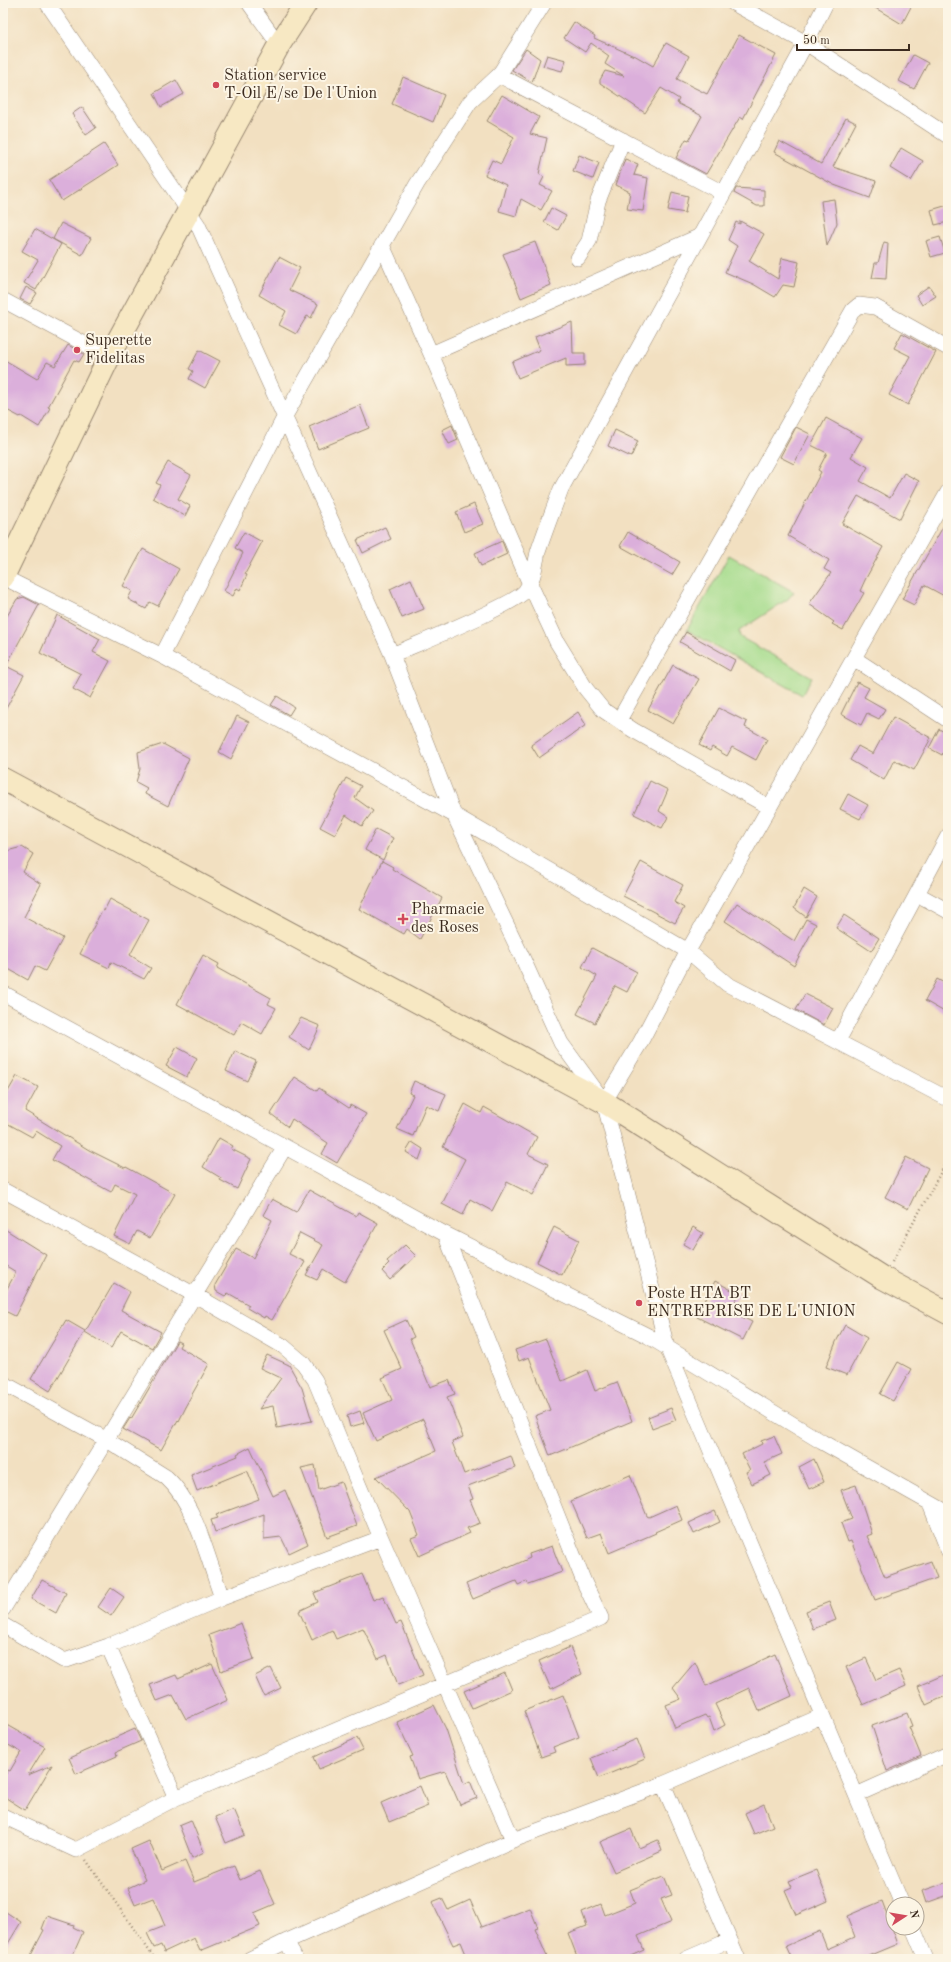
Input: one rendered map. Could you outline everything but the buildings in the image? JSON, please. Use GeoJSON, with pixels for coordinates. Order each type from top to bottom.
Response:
{"type":"FeatureCollection","features":[{"type":"Feature","properties":{"kind":"street"},"geometry":{"type":"LineString","coordinates":[[47,3],[198,225],[392,655],[454,815],[523,959],[561,1043],[604,1102],[667,1347],[899,1896]]}},
{"type":"Feature","properties":{"kind":"street"},"geometry":{"type":"LineString","coordinates":[[249,3],[278,46]]}},
{"type":"Feature","properties":{"kind":"street"},"geometry":{"type":"LineString","coordinates":[[306,3],[278,46],[109,357],[3,577],[162,656],[454,815],[688,951],[727,984],[948,1099]]}},
{"type":"Feature","properties":{"kind":"street"},"geometry":{"type":"LineString","coordinates":[[162,656],[285,416],[382,245],[418,184],[470,102],[499,75],[544,3]]}},
{"type":"Feature","properties":{"kind":"street"},"geometry":{"type":"LineString","coordinates":[[733,3],[806,43],[948,136]]}},
{"type":"Feature","properties":{"kind":"street"},"geometry":{"type":"LineString","coordinates":[[392,655],[520,596],[530,584],[538,554],[561,489],[806,43],[826,3]]}},
{"type":"Feature","properties":{"kind":"street"},"geometry":{"type":"LineString","coordinates":[[499,75],[723,193]]}},
{"type":"Feature","properties":{"kind":"street"},"geometry":{"type":"LineString","coordinates":[[578,258],[589,241],[598,201],[623,140]]}},
{"type":"Feature","properties":{"kind":"street"},"geometry":{"type":"LineString","coordinates":[[431,354],[700,236]]}},
{"type":"Feature","properties":{"kind":"street"},"geometry":{"type":"LineString","coordinates":[[382,245],[431,354],[530,584],[557,642],[586,689],[603,710],[769,807]]}},
{"type":"Feature","properties":{"kind":"street"},"geometry":{"type":"LineString","coordinates":[[3,300],[109,357]]}},
{"type":"Feature","properties":{"kind":"street"},"geometry":{"type":"LineString","coordinates":[[619,720],[854,310],[859,306],[876,306],[948,348]]}},
{"type":"Feature","properties":{"kind":"street"},"geometry":{"type":"LineString","coordinates":[[604,1102],[640,1043],[688,951],[855,659],[948,492]]}},
{"type":"Feature","properties":{"kind":"street"},"geometry":{"type":"LineString","coordinates":[[855,659],[948,720]]}},
{"type":"Feature","properties":{"kind":"street"},"geometry":{"type":"LineString","coordinates":[[3,779],[604,1102],[883,1278],[948,1313]]}},
{"type":"Feature","properties":{"kind":"street"},"geometry":{"type":"LineString","coordinates":[[838,1041],[948,836]]}},
{"type":"Feature","properties":{"kind":"street"},"geometry":{"type":"LineString","coordinates":[[917,894],[948,911]]}},
{"type":"Feature","properties":{"kind":"street"},"geometry":{"type":"LineString","coordinates":[[3,993],[445,1234],[667,1347],[822,1442],[948,1513]]}},
{"type":"Feature","properties":{"kind":"street"},"geometry":{"type":"LineString","coordinates":[[3,1609],[285,1147]]}},
{"type":"Feature","properties":{"kind":"street"},"geometry":{"type":"LineString","coordinates":[[3,1190],[195,1295],[283,1346],[303,1363],[315,1380],[381,1538],[513,1840]]}},
{"type":"Feature","properties":{"kind":"street"},"geometry":{"type":"LineString","coordinates":[[3,1816],[76,1850],[176,1798],[601,1618],[584,1582],[445,1234]]}},
{"type":"Feature","properties":{"kind":"street"},"geometry":{"type":"LineString","coordinates":[[3,1383],[106,1440],[166,1477],[178,1490],[194,1519],[222,1598]]}},
{"type":"Feature","properties":{"kind":"street"},"geometry":{"type":"LineString","coordinates":[[930,1504],[948,1550]]}},
{"type":"Feature","properties":{"kind":"street"},"geometry":{"type":"LineString","coordinates":[[3,1625],[64,1660],[108,1646],[222,1598],[381,1538]]}},
{"type":"Feature","properties":{"kind":"street"},"geometry":{"type":"LineString","coordinates":[[108,1646],[176,1798]]}},
{"type":"Feature","properties":{"kind":"street"},"geometry":{"type":"LineString","coordinates":[[250,1959],[513,1840],[663,1784],[822,1716]]}},
{"type":"Feature","properties":{"kind":"street"},"geometry":{"type":"LineString","coordinates":[[856,1795],[948,1754]]}},
{"type":"Feature","properties":{"kind":"street"},"geometry":{"type":"LineString","coordinates":[[663,1784],[738,1959]]}},
{"type":"Feature","properties":{"kind":"street"},"geometry":{"type":"LineString","coordinates":[[916,1936],[926,1959]]}},
{"type":"Feature","properties":{"kind":"street"},"geometry":{"type":"LineString","coordinates":[[686,1959],[730,1940]]}},
{"type":"Feature","properties":{"kind":"street"},"geometry":{"type":"LineString","coordinates":[[287,1941],[295,1959]]}},
{"type":"Feature","properties":{"kind":"path"},"geometry":{"type":"LineString","coordinates":[[883,1278],[948,1159]]}},
{"type":"Feature","properties":{"kind":"path"},"geometry":{"type":"LineString","coordinates":[[76,1850],[91,1866],[155,1959]]}},
{"type":"Feature","properties":{"kind":"green space"},"geometry":{"type":"Polygon","coordinates":[[[729,555],[794,592],[788,599],[739,631],[740,637],[812,677],[802,695],[687,630],[729,555]]]}},
{"type":"Feature","properties":{"kind":"place","name":"Station service T-Oil E/se De l'Union"},"geometry":{"type":"Point","coordinates":[216,85]}},
{"type":"Feature","properties":{"kind":"place","name":"Superette Fidelitas"},"geometry":{"type":"Point","coordinates":[77,350]}},
{"type":"Feature","properties":{"kind":"place","name":"Pharmacie des Roses"},"geometry":{"type":"Point","coordinates":[403,919]}},
{"type":"Feature","properties":{"kind":"place","name":"Poste HTA BT ENTREPRISE DE L'UNION"},"geometry":{"type":"Point","coordinates":[639,1303]}}]}
